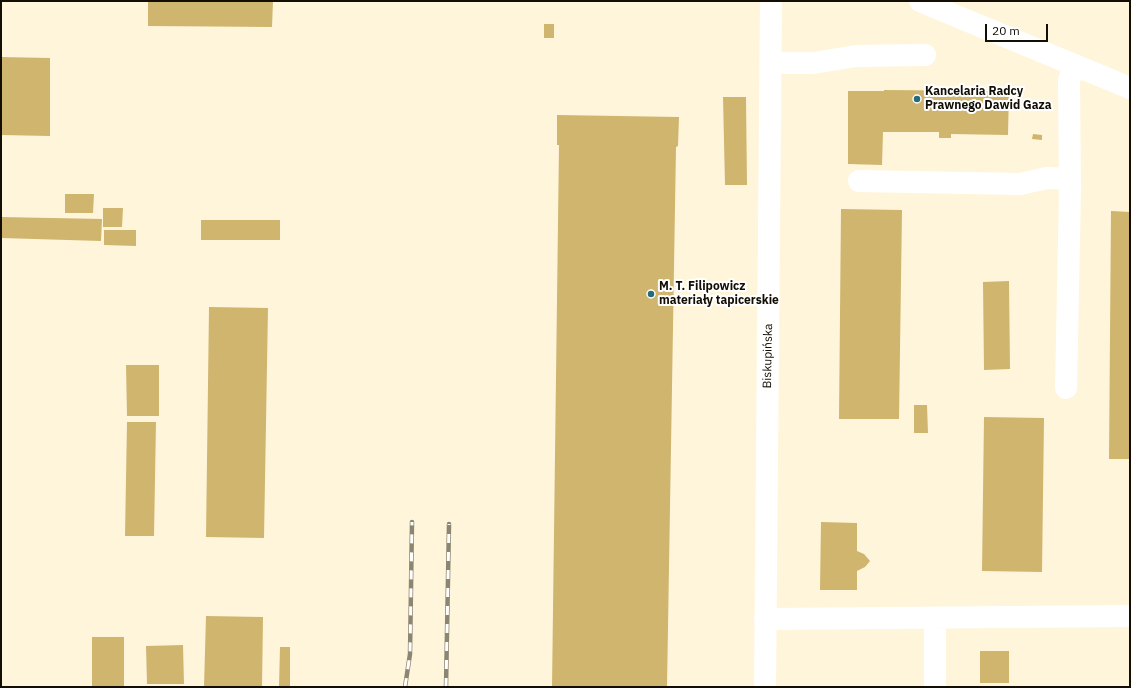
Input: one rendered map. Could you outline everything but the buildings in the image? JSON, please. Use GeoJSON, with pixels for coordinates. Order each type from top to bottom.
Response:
{"type":"FeatureCollection","features":[{"type":"Feature","properties":{"kind":"street","name":"Biskupińska"},"geometry":{"type":"LineString","coordinates":[[765,687],[771,1]]}},
{"type":"Feature","properties":{"kind":"street"},"geometry":{"type":"LineString","coordinates":[[920,1],[1130,88]]}},
{"type":"Feature","properties":{"kind":"street"},"geometry":{"type":"LineString","coordinates":[[771,63],[813,64],[856,56],[925,55]]}},
{"type":"Feature","properties":{"kind":"street"},"geometry":{"type":"LineString","coordinates":[[1066,388],[1070,179],[1069,80],[1075,65]]}},
{"type":"Feature","properties":{"kind":"street"},"geometry":{"type":"LineString","coordinates":[[859,181],[1020,184],[1047,178],[1070,179]]}},
{"type":"Feature","properties":{"kind":"street"},"geometry":{"type":"LineString","coordinates":[[765,619],[1130,616]]}},
{"type":"Feature","properties":{"kind":"street"},"geometry":{"type":"LineString","coordinates":[[935,618],[935,687]]}},
{"type":"Feature","properties":{"kind":"railway"},"geometry":{"type":"LineString","coordinates":[[405,687],[410,654],[412,522]]}},
{"type":"Feature","properties":{"kind":"railway"},"geometry":{"type":"LineString","coordinates":[[446,687],[449,524]]}},
{"type":"Feature","properties":{"kind":"place","name":"Kancelaria Radcy Prawnego Dawid Gaza"},"geometry":{"type":"Point","coordinates":[917,99]}},
{"type":"Feature","properties":{"kind":"place","name":"M. T. Filipowicz materiały tapicerskie"},"geometry":{"type":"Point","coordinates":[651,294]}}]}
